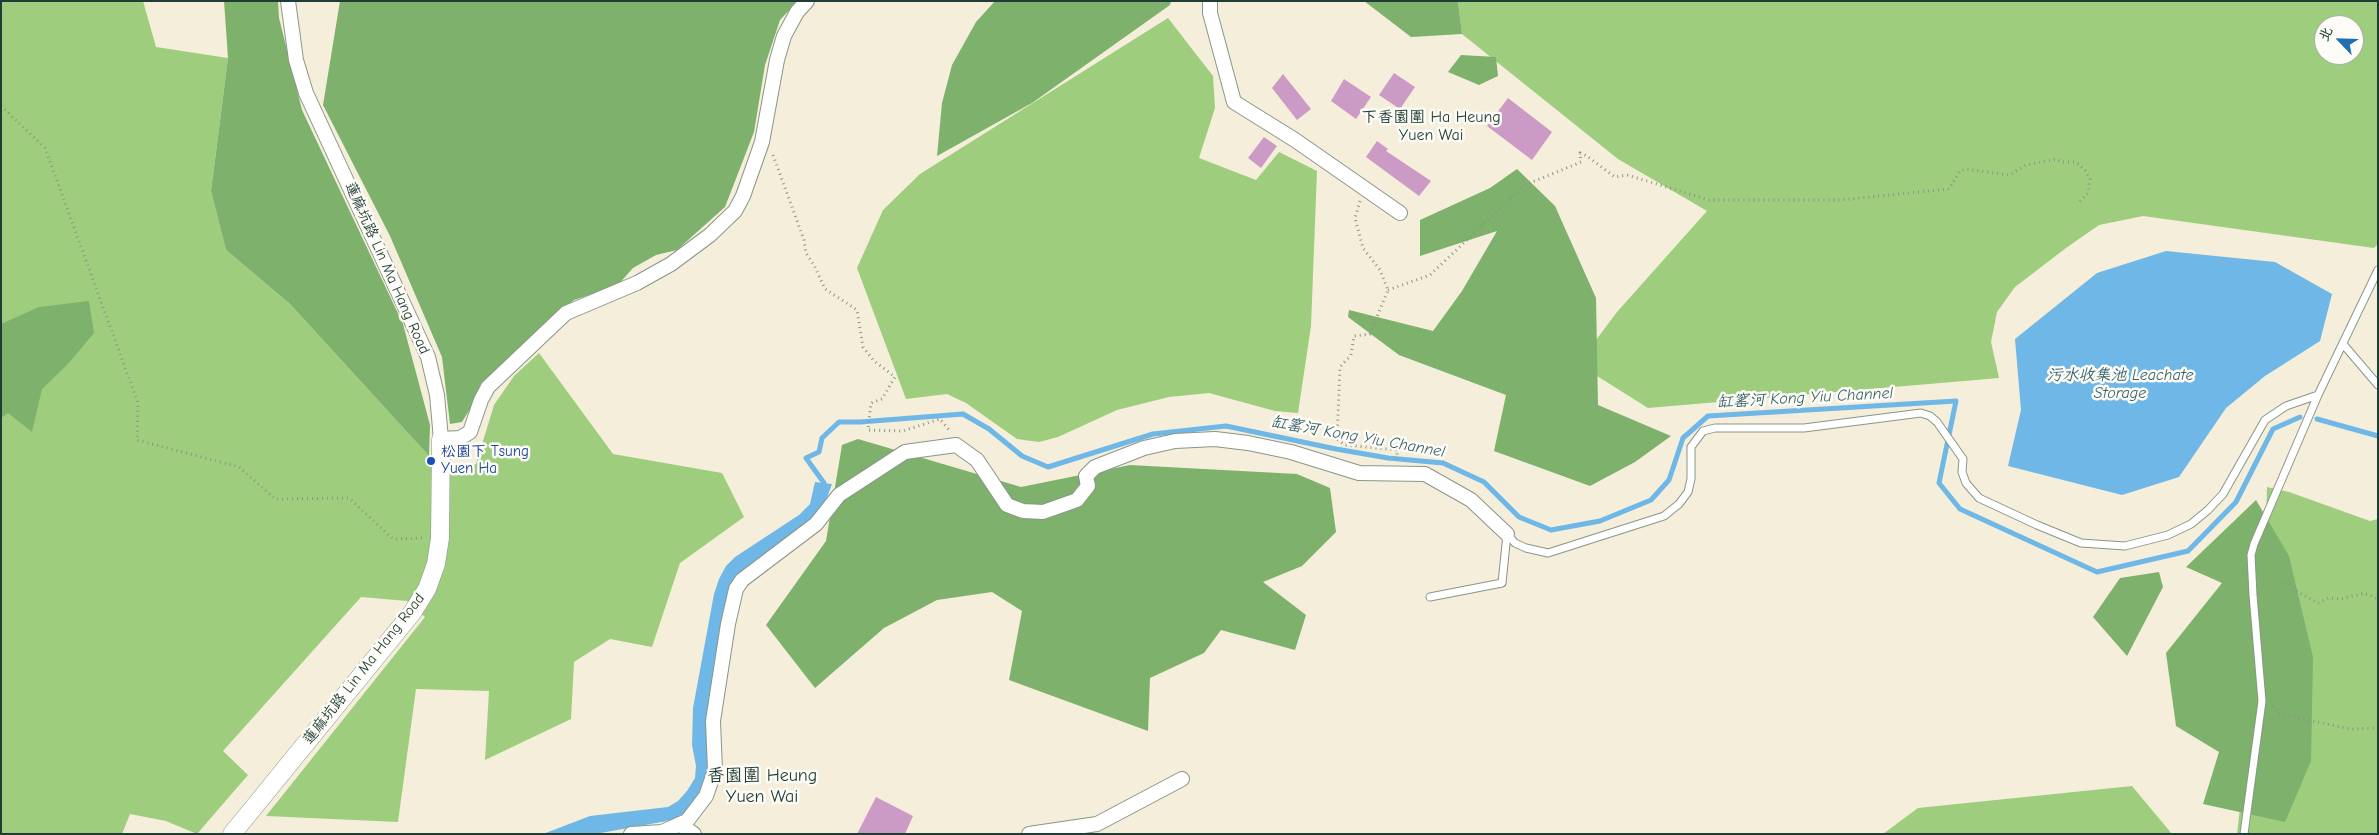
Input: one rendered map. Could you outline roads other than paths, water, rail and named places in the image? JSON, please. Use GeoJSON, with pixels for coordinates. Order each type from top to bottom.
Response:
{"type":"FeatureCollection","features":[{"type":"Feature","properties":{"kind":"street","name":"蓮麻坑路 Lin Ma Hang Road"},"geometry":{"type":"LineString","coordinates":[[232,834],[412,613],[432,577],[440,538],[441,439],[437,395],[428,357],[306,93],[296,60],[288,1]]}},
{"type":"Feature","properties":{"kind":"street"},"geometry":{"type":"LineString","coordinates":[[441,439],[460,438],[470,432],[481,400],[490,385],[566,313],[637,283],[671,264],[710,235],[729,218],[743,196],[765,133],[781,45],[792,20],[807,1]]}},
{"type":"Feature","properties":{"kind":"street"},"geometry":{"type":"LineString","coordinates":[[1210,1],[1210,13],[1234,102],[1295,140],[1400,213]]}},
{"type":"Feature","properties":{"kind":"street"},"geometry":{"type":"LineString","coordinates":[[631,834],[662,832],[686,821],[706,796],[715,770],[713,721],[736,589],[750,573],[816,524],[839,495],[905,452],[956,445],[977,460],[1007,505],[1023,511],[1044,512],[1077,500],[1088,486],[1086,476],[1095,467],[1144,448],[1185,441],[1215,439],[1248,443],[1291,452],[1359,473],[1424,474],[1471,500],[1507,534]]}},
{"type":"Feature","properties":{"kind":"street"},"geometry":{"type":"LineString","coordinates":[[1029,834],[1097,824],[1182,779]]}},
{"type":"Feature","properties":{"kind":"street"},"geometry":{"type":"LineString","coordinates":[[679,824],[694,834]]}},
{"type":"Feature","properties":{"kind":"lane"},"geometry":{"type":"LineString","coordinates":[[2244,834],[2262,692],[2252,555],[2256,539],[2318,395],[2378,270]]}},
{"type":"Feature","properties":{"kind":"lane"},"geometry":{"type":"LineString","coordinates":[[2343,344],[2378,384]]}},
{"type":"Feature","properties":{"kind":"lane"},"geometry":{"type":"LineString","coordinates":[[1507,534],[1515,543],[1526,548],[1548,553],[1664,516],[1679,504],[1688,492],[1691,479],[1691,447],[1703,431],[1715,428],[1804,428],[1921,413],[1930,416],[1963,459],[1962,472],[1966,483],[1979,498],[2081,543],[2125,546],[2168,535],[2191,524],[2223,494],[2265,420],[2286,406],[2318,395]]}},
{"type":"Feature","properties":{"kind":"lane"},"geometry":{"type":"LineString","coordinates":[[1430,597],[1502,583],[1507,534]]}},
{"type":"Feature","properties":{"kind":"water","name":"污水收集池 Leachate Storage"},"geometry":{"type":"Polygon","coordinates":[[[2166,251],[2275,262],[2332,294],[2320,341],[2265,376],[2226,408],[2179,477],[2122,495],[2008,466],[2021,410],[2015,339],[2097,273],[2166,251]]]}},
{"type":"Feature","properties":{"kind":"water"},"geometry":{"type":"Polygon","coordinates":[[[815,482],[832,484],[824,506],[813,520],[746,568],[734,582],[711,763],[699,800],[679,817],[667,821],[595,834],[543,834],[590,816],[668,807],[678,801],[687,791],[695,778],[696,766],[692,745],[693,708],[714,594],[719,579],[726,566],[735,557],[799,515],[810,504],[815,482]]]}},
{"type":"Feature","properties":{"kind":"waterway","name":"缸窰河 Kong Yiu Channel"},"geometry":{"type":"LineString","coordinates":[[822,488],[824,483],[806,458],[819,452],[822,438],[839,422],[963,414],[989,429],[1022,456],[1048,467],[1153,434],[1226,426],[1388,458],[1443,463],[1484,482],[1519,517],[1551,530],[1600,521],[1651,500],[1669,480],[1683,438],[1708,416],[1956,401],[1939,483],[1960,509],[2097,572],[2188,551],[2236,502],[2273,429],[2300,417]]}},
{"type":"Feature","properties":{"kind":"waterway","name":"缸窰河 Kong Yiu Channel"},"geometry":{"type":"LineString","coordinates":[[2317,419],[2378,436]]}},
{"type":"Feature","properties":{"kind":"place","name":"松園下 Tsung Yuen Ha"},"geometry":{"type":"Point","coordinates":[431,461]}},
{"type":"Feature","properties":{"kind":"district","name":"下香園圍 Ha Heung Yuen Wai"},"geometry":{"type":"Point","coordinates":[1431,126]}},
{"type":"Feature","properties":{"kind":"district","name":"香園圍 Heung Yuen Wai"},"geometry":{"type":"Point","coordinates":[762,786]}}]}
